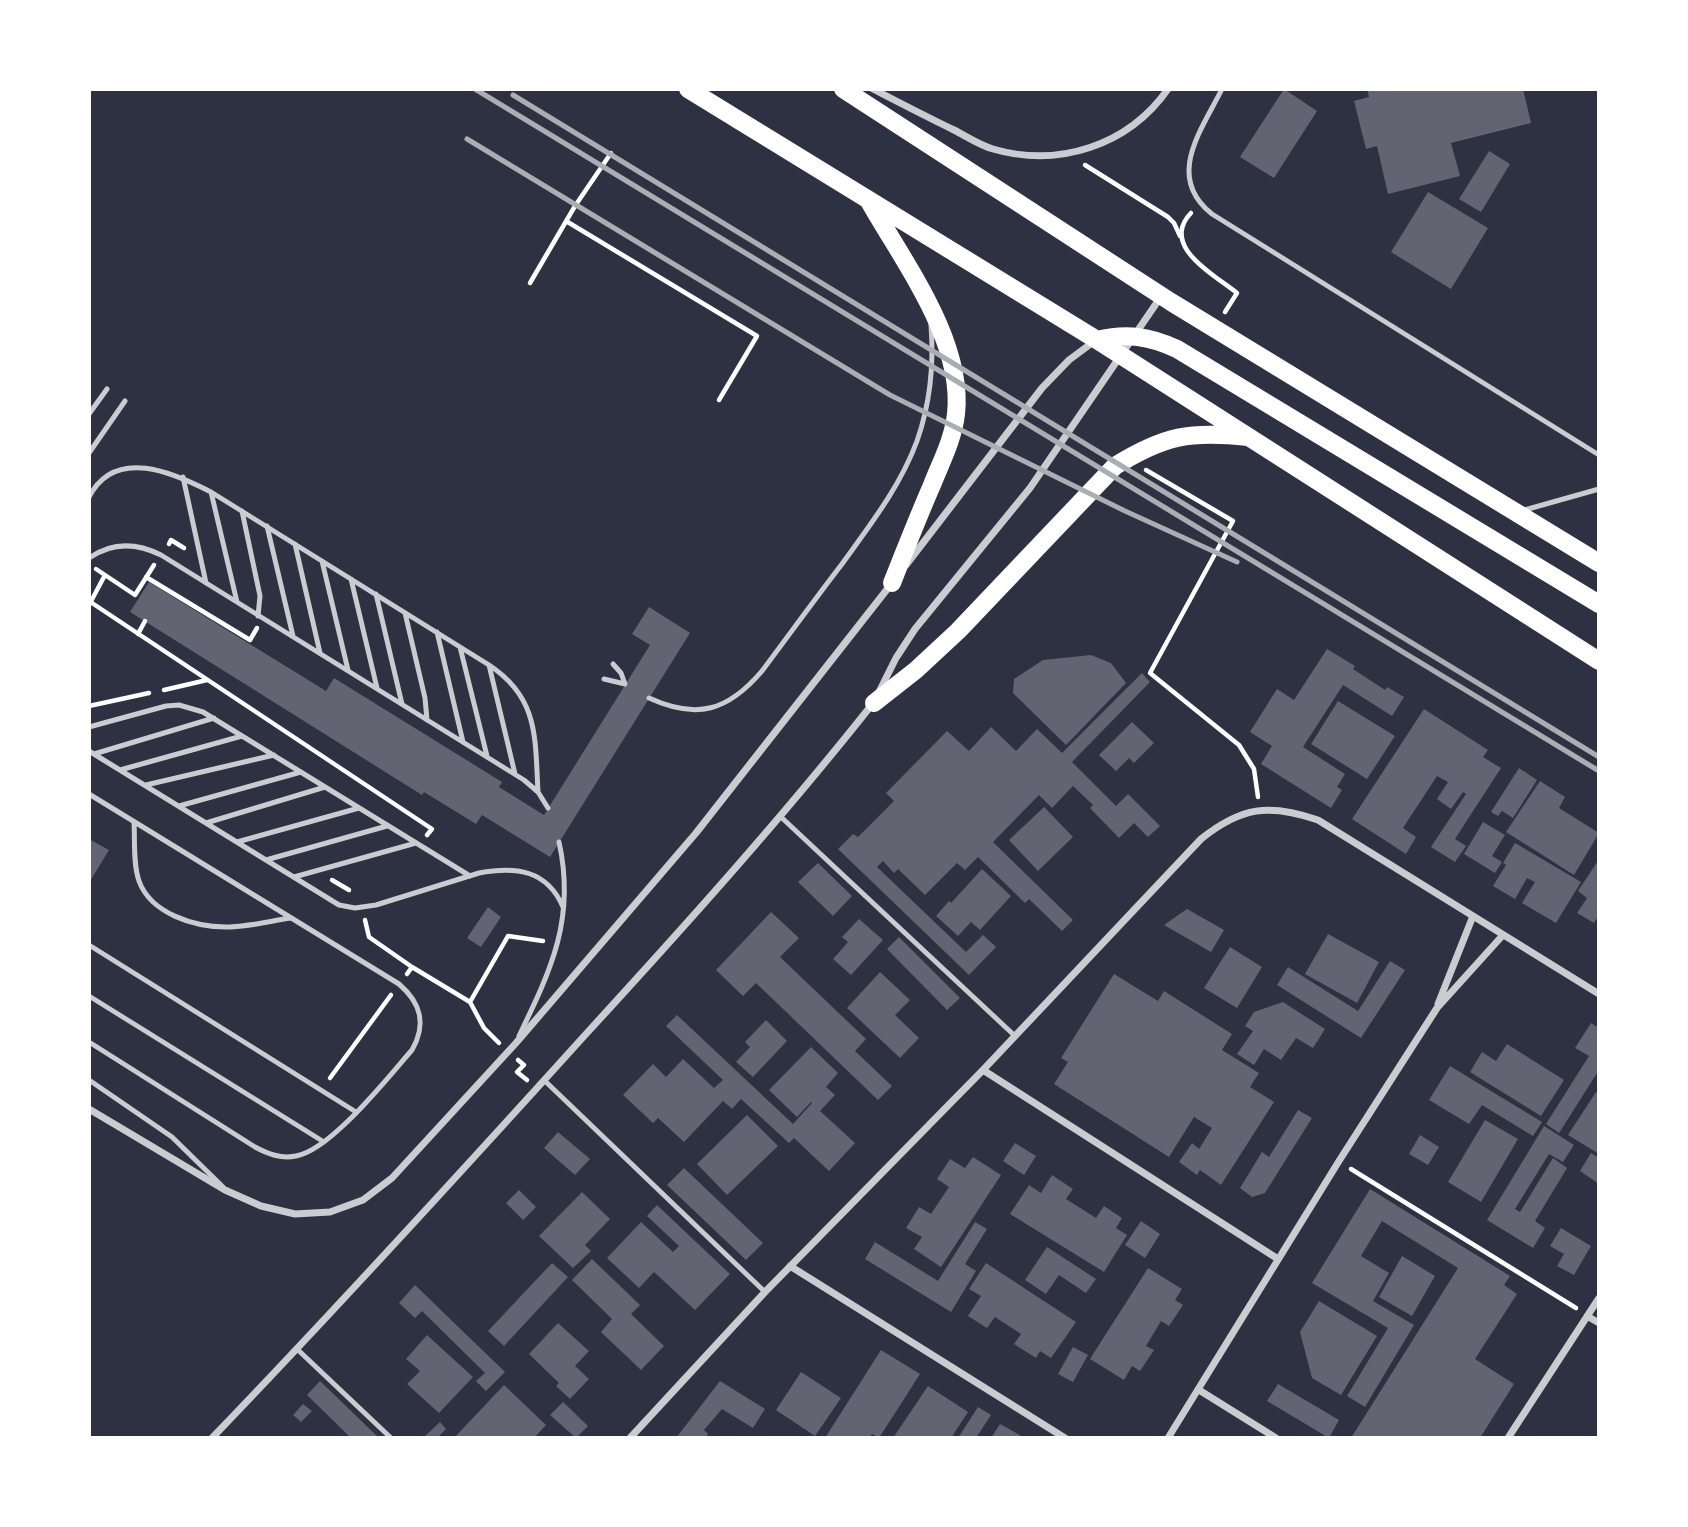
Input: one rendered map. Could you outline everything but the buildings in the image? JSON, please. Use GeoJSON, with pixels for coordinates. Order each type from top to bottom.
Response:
{"type":"FeatureCollection","features":[{"type":"Feature","properties":{"kind":"main road"},"geometry":{"type":"LineString","coordinates":[[688,89],[1097,340],[1599,661]]}},
{"type":"Feature","properties":{"kind":"main road"},"geometry":{"type":"LineString","coordinates":[[843,89],[1162,296],[1599,563]]}},
{"type":"Feature","properties":{"kind":"main road"},"geometry":{"type":"LineString","coordinates":[[867,198],[930,308],[949,348],[955,375],[956,414],[948,447],[892,583]]}},
{"type":"Feature","properties":{"kind":"main road"},"geometry":{"type":"LineString","coordinates":[[1097,340],[1116,335],[1135,335],[1157,340],[1203,363],[1599,604]]}},
{"type":"Feature","properties":{"kind":"main road"},"geometry":{"type":"LineString","coordinates":[[873,703],[937,651],[1115,466],[1145,447],[1178,437],[1214,434],[1253,438]]}},
{"type":"Feature","properties":{"kind":"street"},"geometry":{"type":"LineString","coordinates":[[873,89],[989,148],[1019,155],[1050,156],[1077,152],[1109,140],[1135,124],[1157,104],[1168,89]]}},
{"type":"Feature","properties":{"kind":"street"},"geometry":{"type":"LineString","coordinates":[[212,1438],[545,1081],[780,817],[873,703],[915,628],[1030,488],[1162,296]]}},
{"type":"Feature","properties":{"kind":"street"},"geometry":{"type":"LineString","coordinates":[[89,1109],[225,1190],[261,1206],[295,1214],[330,1212],[363,1200],[392,1178],[516,1043],[696,832],[1041,388],[1069,360],[1097,340]]}},
{"type":"Feature","properties":{"kind":"street"},"geometry":{"type":"LineString","coordinates":[[630,1438],[765,1292],[983,1070],[1201,839],[1221,823],[1244,812],[1269,808],[1294,811],[1318,820],[1599,994]]}},
{"type":"Feature","properties":{"kind":"street"},"geometry":{"type":"LineString","coordinates":[[1437,1008],[1473,916]]}},
{"type":"Feature","properties":{"kind":"street"},"geometry":{"type":"LineString","coordinates":[[1168,1438],[1437,1008],[1503,935]]}},
{"type":"Feature","properties":{"kind":"street"},"geometry":{"type":"LineString","coordinates":[[983,1070],[1278,1259]]}},
{"type":"Feature","properties":{"kind":"street"},"geometry":{"type":"LineString","coordinates":[[790,1266],[1065,1438]]}},
{"type":"Feature","properties":{"kind":"street"},"geometry":{"type":"LineString","coordinates":[[1508,1438],[1599,1298]]}},
{"type":"Feature","properties":{"kind":"street"},"geometry":{"type":"LineString","coordinates":[[1587,1315],[1599,1323]]}},
{"type":"Feature","properties":{"kind":"street"},"geometry":{"type":"LineString","coordinates":[[1199,1390],[1276,1438]]}},
{"type":"Feature","properties":{"kind":"lane"},"geometry":{"type":"LineString","coordinates":[[1222,89],[1199,134],[1187,172],[1190,187],[1203,207],[1599,455]]}},
{"type":"Feature","properties":{"kind":"lane"},"geometry":{"type":"LineString","coordinates":[[649,698],[670,708],[692,711],[712,709],[749,686],[881,510],[917,441],[926,409],[931,375],[930,308]]}},
{"type":"Feature","properties":{"kind":"lane"},"geometry":{"type":"LineString","coordinates":[[89,414],[107,389]]}},
{"type":"Feature","properties":{"kind":"lane"},"geometry":{"type":"LineString","coordinates":[[89,453],[125,401]]}},
{"type":"Feature","properties":{"kind":"lane"},"geometry":{"type":"LineString","coordinates":[[89,497],[107,476],[125,469],[143,467],[183,477],[267,526],[489,665],[510,682],[521,695],[527,709],[535,741],[538,792]]}},
{"type":"Feature","properties":{"kind":"lane"},"geometry":{"type":"LineString","coordinates":[[183,477],[205,583]]}},
{"type":"Feature","properties":{"kind":"lane"},"geometry":{"type":"LineString","coordinates":[[1516,512],[1599,489]]}},
{"type":"Feature","properties":{"kind":"lane"},"geometry":{"type":"LineString","coordinates":[[211,492],[237,602]]}},
{"type":"Feature","properties":{"kind":"lane"},"geometry":{"type":"LineString","coordinates":[[242,511],[260,596],[261,617]]}},
{"type":"Feature","properties":{"kind":"lane"},"geometry":{"type":"LineString","coordinates":[[267,526],[293,637]]}},
{"type":"Feature","properties":{"kind":"lane"},"geometry":{"type":"LineString","coordinates":[[295,544],[321,654]]}},
{"type":"Feature","properties":{"kind":"lane"},"geometry":{"type":"LineString","coordinates":[[89,558],[116,546],[139,547],[160,555],[516,775],[538,792],[548,808]]}},
{"type":"Feature","properties":{"kind":"lane"},"geometry":{"type":"LineString","coordinates":[[322,561],[348,671]]}},
{"type":"Feature","properties":{"kind":"lane"},"geometry":{"type":"LineString","coordinates":[[351,579],[377,689]]}},
{"type":"Feature","properties":{"kind":"lane"},"geometry":{"type":"LineString","coordinates":[[376,594],[402,704]]}},
{"type":"Feature","properties":{"kind":"lane"},"geometry":{"type":"LineString","coordinates":[[405,612],[425,698],[427,720]]}},
{"type":"Feature","properties":{"kind":"lane"},"geometry":{"type":"LineString","coordinates":[[437,632],[463,742]]}},
{"type":"Feature","properties":{"kind":"lane"},"geometry":{"type":"LineString","coordinates":[[460,647],[487,757]]}},
{"type":"Feature","properties":{"kind":"lane"},"geometry":{"type":"LineString","coordinates":[[604,679],[625,684],[621,673],[613,664]]}},
{"type":"Feature","properties":{"kind":"lane"},"geometry":{"type":"LineString","coordinates":[[489,665],[516,775]]}},
{"type":"Feature","properties":{"kind":"lane"},"geometry":{"type":"LineString","coordinates":[[89,727],[142,712],[179,705],[190,707],[214,718],[470,876]]}},
{"type":"Feature","properties":{"kind":"lane"},"geometry":{"type":"LineString","coordinates":[[92,752],[214,718]]}},
{"type":"Feature","properties":{"kind":"lane"},"geometry":{"type":"LineString","coordinates":[[120,770],[243,736]]}},
{"type":"Feature","properties":{"kind":"lane"},"geometry":{"type":"LineString","coordinates":[[92,752],[339,905],[355,908],[376,905],[470,876],[495,870],[514,870],[532,874],[552,887],[563,907]]}},
{"type":"Feature","properties":{"kind":"lane"},"geometry":{"type":"LineString","coordinates":[[146,785],[274,755]]}},
{"type":"Feature","properties":{"kind":"lane"},"geometry":{"type":"LineString","coordinates":[[179,806],[301,772]]}},
{"type":"Feature","properties":{"kind":"lane"},"geometry":{"type":"LineString","coordinates":[[206,823],[325,787]]}},
{"type":"Feature","properties":{"kind":"lane"},"geometry":{"type":"LineString","coordinates":[[89,1042],[268,1154],[283,1158],[312,1151],[356,1112],[419,1040],[421,1015],[410,994],[399,984],[91,796]]}},
{"type":"Feature","properties":{"kind":"lane"},"geometry":{"type":"LineString","coordinates":[[237,842],[360,808]]}},
{"type":"Feature","properties":{"kind":"lane"},"geometry":{"type":"LineString","coordinates":[[780,817],[1015,1036]]}},
{"type":"Feature","properties":{"kind":"lane"},"geometry":{"type":"LineString","coordinates":[[134,821],[136,871],[144,891],[159,907],[191,921],[225,927],[291,918]]}},
{"type":"Feature","properties":{"kind":"lane"},"geometry":{"type":"LineString","coordinates":[[266,860],[388,826]]}},
{"type":"Feature","properties":{"kind":"lane"},"geometry":{"type":"LineString","coordinates":[[516,1043],[544,986],[558,943],[563,907],[563,867],[559,842]]}},
{"type":"Feature","properties":{"kind":"lane"},"geometry":{"type":"LineString","coordinates":[[294,877],[418,844]]}},
{"type":"Feature","properties":{"kind":"lane"},"geometry":{"type":"LineString","coordinates":[[89,944],[356,1112]]}},
{"type":"Feature","properties":{"kind":"lane"},"geometry":{"type":"LineString","coordinates":[[89,996],[324,1142]]}},
{"type":"Feature","properties":{"kind":"lane"},"geometry":{"type":"LineString","coordinates":[[89,1080],[172,1137],[225,1190]]}},
{"type":"Feature","properties":{"kind":"lane"},"geometry":{"type":"LineString","coordinates":[[545,1081],[765,1292]]}},
{"type":"Feature","properties":{"kind":"lane"},"geometry":{"type":"LineString","coordinates":[[297,1349],[391,1438]]}},
{"type":"Feature","properties":{"kind":"path"},"geometry":{"type":"LineString","coordinates":[[1077,152],[1085,165],[1168,217],[1178,229],[1189,256],[1237,293],[1215,327]]}},
{"type":"Feature","properties":{"kind":"path"},"geometry":{"type":"LineString","coordinates":[[530,283],[566,221],[611,153]]}},
{"type":"Feature","properties":{"kind":"path"},"geometry":{"type":"LineString","coordinates":[[1181,239],[1184,222],[1195,210],[1203,207]]}},
{"type":"Feature","properties":{"kind":"path"},"geometry":{"type":"LineString","coordinates":[[566,221],[757,337],[719,400]]}},
{"type":"Feature","properties":{"kind":"path"},"geometry":{"type":"LineString","coordinates":[[1127,458],[1233,521],[1150,673],[1239,745],[1248,756],[1258,783],[1257,810]]}},
{"type":"Feature","properties":{"kind":"path"},"geometry":{"type":"LineString","coordinates":[[105,575],[90,603],[432,829],[418,844]]}},
{"type":"Feature","properties":{"kind":"path"},"geometry":{"type":"LineString","coordinates":[[146,577],[250,640],[261,617]]}},
{"type":"Feature","properties":{"kind":"path"},"geometry":{"type":"LineString","coordinates":[[138,634],[145,621]]}},
{"type":"Feature","properties":{"kind":"path"},"geometry":{"type":"LineString","coordinates":[[470,1002],[508,936],[558,943]]}},
{"type":"Feature","properties":{"kind":"path"},"geometry":{"type":"LineString","coordinates":[[412,967],[470,1002],[484,1028],[524,1065],[517,1073],[537,1089]]}},
{"type":"Feature","properties":{"kind":"path"},"geometry":{"type":"LineString","coordinates":[[1339,1161],[1587,1315]]}},
{"type":"Feature","properties":{"kind":"railway"},"geometry":{"type":"LineString","coordinates":[[475,89],[1599,771]]}},
{"type":"Feature","properties":{"kind":"railway"},"geometry":{"type":"LineString","coordinates":[[513,95],[1599,757]]}},
{"type":"Feature","properties":{"kind":"railway"},"geometry":{"type":"LineString","coordinates":[[467,139],[890,395],[1125,511],[1237,562]]}}]}
